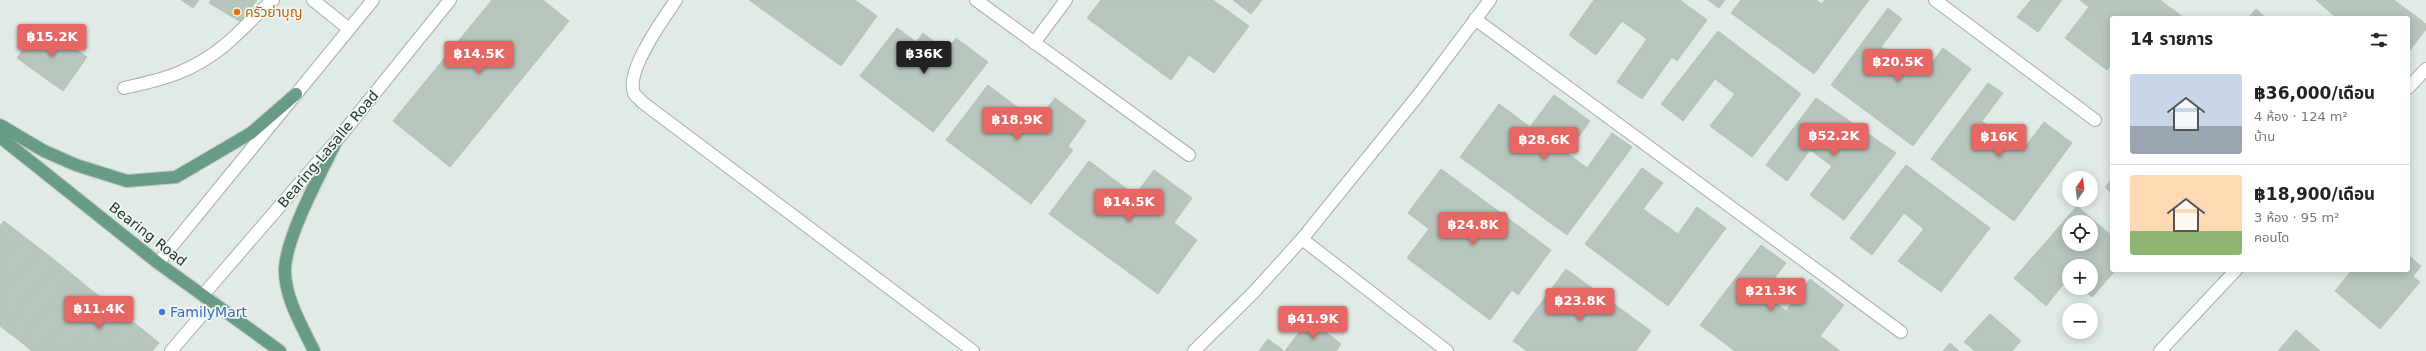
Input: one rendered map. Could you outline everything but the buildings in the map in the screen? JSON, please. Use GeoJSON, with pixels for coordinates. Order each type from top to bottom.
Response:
{"type":"FeatureCollection","features":[{"type":"Feature","properties":{"kind":"main road"},"geometry":{"type":"LineString","coordinates":[[0,125],[44,151],[76,166],[127,181],[176,177],[251,133],[296,94]]}},
{"type":"Feature","properties":{"kind":"main road","name":"Bearing Road"},"geometry":{"type":"LineString","coordinates":[[0,137],[158,263],[280,351]]}},
{"type":"Feature","properties":{"kind":"main road"},"geometry":{"type":"LineString","coordinates":[[314,351],[297,317],[288,291],[285,268],[290,244],[337,140]]}},
{"type":"Feature","properties":{"kind":"street"},"geometry":{"type":"LineString","coordinates":[[124,88],[171,78],[186,71],[226,45],[254,15],[273,0]]}},
{"type":"Feature","properties":{"kind":"street"},"geometry":{"type":"LineString","coordinates":[[313,0],[349,29]]}},
{"type":"Feature","properties":{"kind":"street"},"geometry":{"type":"LineString","coordinates":[[158,263],[373,0]]}},
{"type":"Feature","properties":{"kind":"street","name":"Bearing-Lasalle Road"},"geometry":{"type":"LineString","coordinates":[[202,295],[337,140],[450,0]]}},
{"type":"Feature","properties":{"kind":"street"},"geometry":{"type":"LineString","coordinates":[[676,0],[658,27],[634,72],[632,83],[634,94],[642,102],[973,351]]}},
{"type":"Feature","properties":{"kind":"street"},"geometry":{"type":"LineString","coordinates":[[976,0],[1189,155]]}},
{"type":"Feature","properties":{"kind":"street"},"geometry":{"type":"LineString","coordinates":[[1034,43],[1066,0]]}},
{"type":"Feature","properties":{"kind":"street"},"geometry":{"type":"LineString","coordinates":[[1194,351],[1253,293],[1302,240],[1420,93],[1490,0]]}},
{"type":"Feature","properties":{"kind":"street"},"geometry":{"type":"LineString","coordinates":[[1935,0],[2095,120]]}},
{"type":"Feature","properties":{"kind":"street"},"geometry":{"type":"LineString","coordinates":[[1475,19],[1901,332]]}},
{"type":"Feature","properties":{"kind":"street"},"geometry":{"type":"LineString","coordinates":[[2410,86],[2426,69]]}},
{"type":"Feature","properties":{"kind":"street"},"geometry":{"type":"LineString","coordinates":[[1302,240],[1447,351]]}},
{"type":"Feature","properties":{"kind":"street"},"geometry":{"type":"LineString","coordinates":[[2160,351],[2234,272]]}},
{"type":"Feature","properties":{"kind":"street"},"geometry":{"type":"LineString","coordinates":[[171,351],[213,302]]}},
{"type":"Feature","properties":{"kind":"place","name":"ครัวย่าบุญ"},"geometry":{"type":"Point","coordinates":[237,12]}},
{"type":"Feature","properties":{"kind":"place","name":"FamilyMart"},"geometry":{"type":"Point","coordinates":[162,312]}}]}
